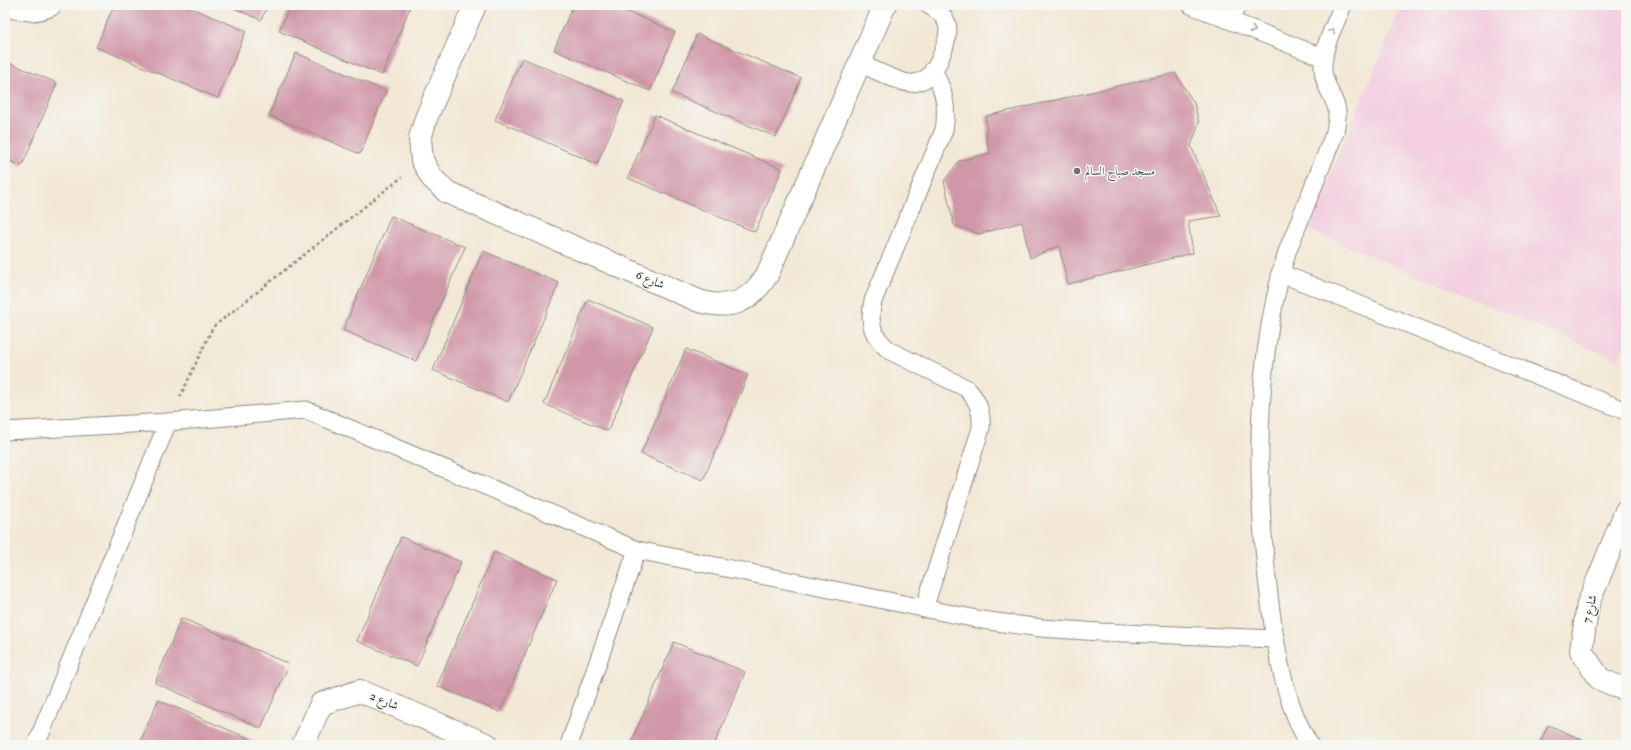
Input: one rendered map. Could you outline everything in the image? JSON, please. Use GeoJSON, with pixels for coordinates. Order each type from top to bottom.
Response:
{"type":"FeatureCollection","features":[{"type":"Feature","properties":{"kind":"street"},"geometry":{"type":"LineString","coordinates":[[7,5],[20,9],[33,10],[50,5]]}},
{"type":"Feature","properties":{"kind":"street","name":"شارع 6"},"geometry":{"type":"LineString","coordinates":[[475,5],[426,118],[420,139],[422,160],[432,178],[447,192],[699,301],[714,305],[731,305],[746,299],[759,289],[768,275],[885,5]]}},
{"type":"Feature","properties":{"kind":"street","name":"شارع 7"},"geometry":{"type":"LineString","coordinates":[[1626,511],[1588,604],[1581,651],[1600,679],[1626,690]]}},
{"type":"Feature","properties":{"kind":"street","name":"شارع 2"},"geometry":{"type":"LineString","coordinates":[[303,745],[320,704],[360,691],[488,745]]}},
{"type":"Feature","properties":{"kind":"lane"},"geometry":{"type":"LineString","coordinates":[[860,63],[903,82],[912,84],[929,76],[946,42],[948,33],[947,23],[942,14],[928,5]]}},
{"type":"Feature","properties":{"kind":"lane"},"geometry":{"type":"LineString","coordinates":[[1191,5],[1324,58]]}},
{"type":"Feature","properties":{"kind":"lane"},"geometry":{"type":"LineString","coordinates":[[1227,19],[1239,5]]}},
{"type":"Feature","properties":{"kind":"lane"},"geometry":{"type":"LineString","coordinates":[[1310,745],[1302,733],[1289,698],[1275,639],[1264,559],[1259,476],[1263,386],[1269,329],[1280,273],[1335,132],[1337,120],[1336,110],[1325,81],[1323,70],[1328,42],[1343,5]]}},
{"type":"Feature","properties":{"kind":"lane"},"geometry":{"type":"LineString","coordinates":[[924,609],[981,428],[982,417],[974,396],[966,388],[890,351],[882,344],[875,335],[871,324],[870,312],[873,301],[944,130],[946,106],[939,82],[933,70]]}},
{"type":"Feature","properties":{"kind":"lane"},"geometry":{"type":"LineString","coordinates":[[1280,273],[1626,411]]}},
{"type":"Feature","properties":{"kind":"lane"},"geometry":{"type":"LineString","coordinates":[[5,431],[168,422],[306,410],[637,550],[982,620],[1041,628],[1100,632],[1275,639]]}},
{"type":"Feature","properties":{"kind":"lane"},"geometry":{"type":"LineString","coordinates":[[36,745],[168,422]]}},
{"type":"Feature","properties":{"kind":"lane"},"geometry":{"type":"LineString","coordinates":[[569,745],[637,550]]}},
{"type":"Feature","properties":{"kind":"path"},"geometry":{"type":"LineString","coordinates":[[168,422],[213,327],[422,160]]}},
{"type":"Feature","properties":{"kind":"shaded area"},"geometry":{"type":"Polygon","coordinates":[[[1402,5],[1626,5],[1626,342],[1618,360],[1307,229],[1402,5]]]}},
{"type":"Feature","properties":{"kind":"building"},"geometry":{"type":"Polygon","coordinates":[[[114,5],[184,5],[246,31],[218,98],[96,47],[114,5]]]}},
{"type":"Feature","properties":{"kind":"building"},"geometry":{"type":"Polygon","coordinates":[[[227,5],[268,5],[261,20],[227,5]]]}},
{"type":"Feature","properties":{"kind":"building"},"geometry":{"type":"Polygon","coordinates":[[[291,5],[411,5],[382,75],[279,31],[291,5]]]}},
{"type":"Feature","properties":{"kind":"building"},"geometry":{"type":"Polygon","coordinates":[[[573,5],[612,5],[675,32],[650,91],[554,50],[573,5]]]}},
{"type":"Feature","properties":{"kind":"building"},"geometry":{"type":"Polygon","coordinates":[[[697,34],[801,78],[776,137],[672,93],[697,34]]]}},
{"type":"Feature","properties":{"kind":"building"},"geometry":{"type":"Polygon","coordinates":[[[296,53],[386,91],[360,154],[269,115],[296,53]]]}},
{"type":"Feature","properties":{"kind":"building"},"geometry":{"type":"Polygon","coordinates":[[[522,58],[624,101],[597,164],[495,120],[522,58]]]}},
{"type":"Feature","properties":{"kind":"building"},"geometry":{"type":"Polygon","coordinates":[[[5,61],[57,83],[22,166],[5,159],[5,61]]]}},
{"type":"Feature","properties":{"kind":"building","name":"مسجد صباح السالم"},"geometry":{"type":"Polygon","coordinates":[[[1175,73],[1194,103],[1199,123],[1191,146],[1221,216],[1188,221],[1193,253],[1068,284],[1059,246],[1030,258],[1022,222],[979,234],[954,225],[944,181],[959,161],[990,153],[987,141],[986,116],[1175,73]]]}},
{"type":"Feature","properties":{"kind":"building"},"geometry":{"type":"Polygon","coordinates":[[[655,115],[782,169],[755,232],[628,178],[655,115]]]}},
{"type":"Feature","properties":{"kind":"building"},"geometry":{"type":"Polygon","coordinates":[[[391,216],[465,247],[416,361],[343,330],[391,216]]]}},
{"type":"Feature","properties":{"kind":"building"},"geometry":{"type":"Polygon","coordinates":[[[483,251],[559,283],[508,402],[433,370],[483,251]]]}},
{"type":"Feature","properties":{"kind":"building"},"geometry":{"type":"Polygon","coordinates":[[[588,299],[653,327],[608,431],[544,404],[588,299]]]}},
{"type":"Feature","properties":{"kind":"building"},"geometry":{"type":"Polygon","coordinates":[[[686,349],[748,375],[703,480],[641,454],[686,349]]]}},
{"type":"Feature","properties":{"kind":"building"},"geometry":{"type":"Polygon","coordinates":[[[401,537],[461,562],[417,666],[357,641],[401,537]]]}},
{"type":"Feature","properties":{"kind":"building"},"geometry":{"type":"Polygon","coordinates":[[[494,552],[557,579],[500,712],[437,686],[494,552]]]}},
{"type":"Feature","properties":{"kind":"building"},"geometry":{"type":"Polygon","coordinates":[[[181,618],[289,664],[261,728],[155,683],[181,618]]]}},
{"type":"Feature","properties":{"kind":"building"},"geometry":{"type":"Polygon","coordinates":[[[674,642],[745,672],[714,745],[630,745],[674,642]]]}},
{"type":"Feature","properties":{"kind":"building"},"geometry":{"type":"Polygon","coordinates":[[[158,700],[255,741],[253,745],[139,745],[158,700]]]}},
{"type":"Feature","properties":{"kind":"building"},"geometry":{"type":"Polygon","coordinates":[[[1548,725],[1595,745],[1539,745],[1548,725]]]}},
{"type":"Feature","properties":{"kind":"place","name":"مسجد صباح السالم"},"geometry":{"type":"Point","coordinates":[1077,171]}}]}
